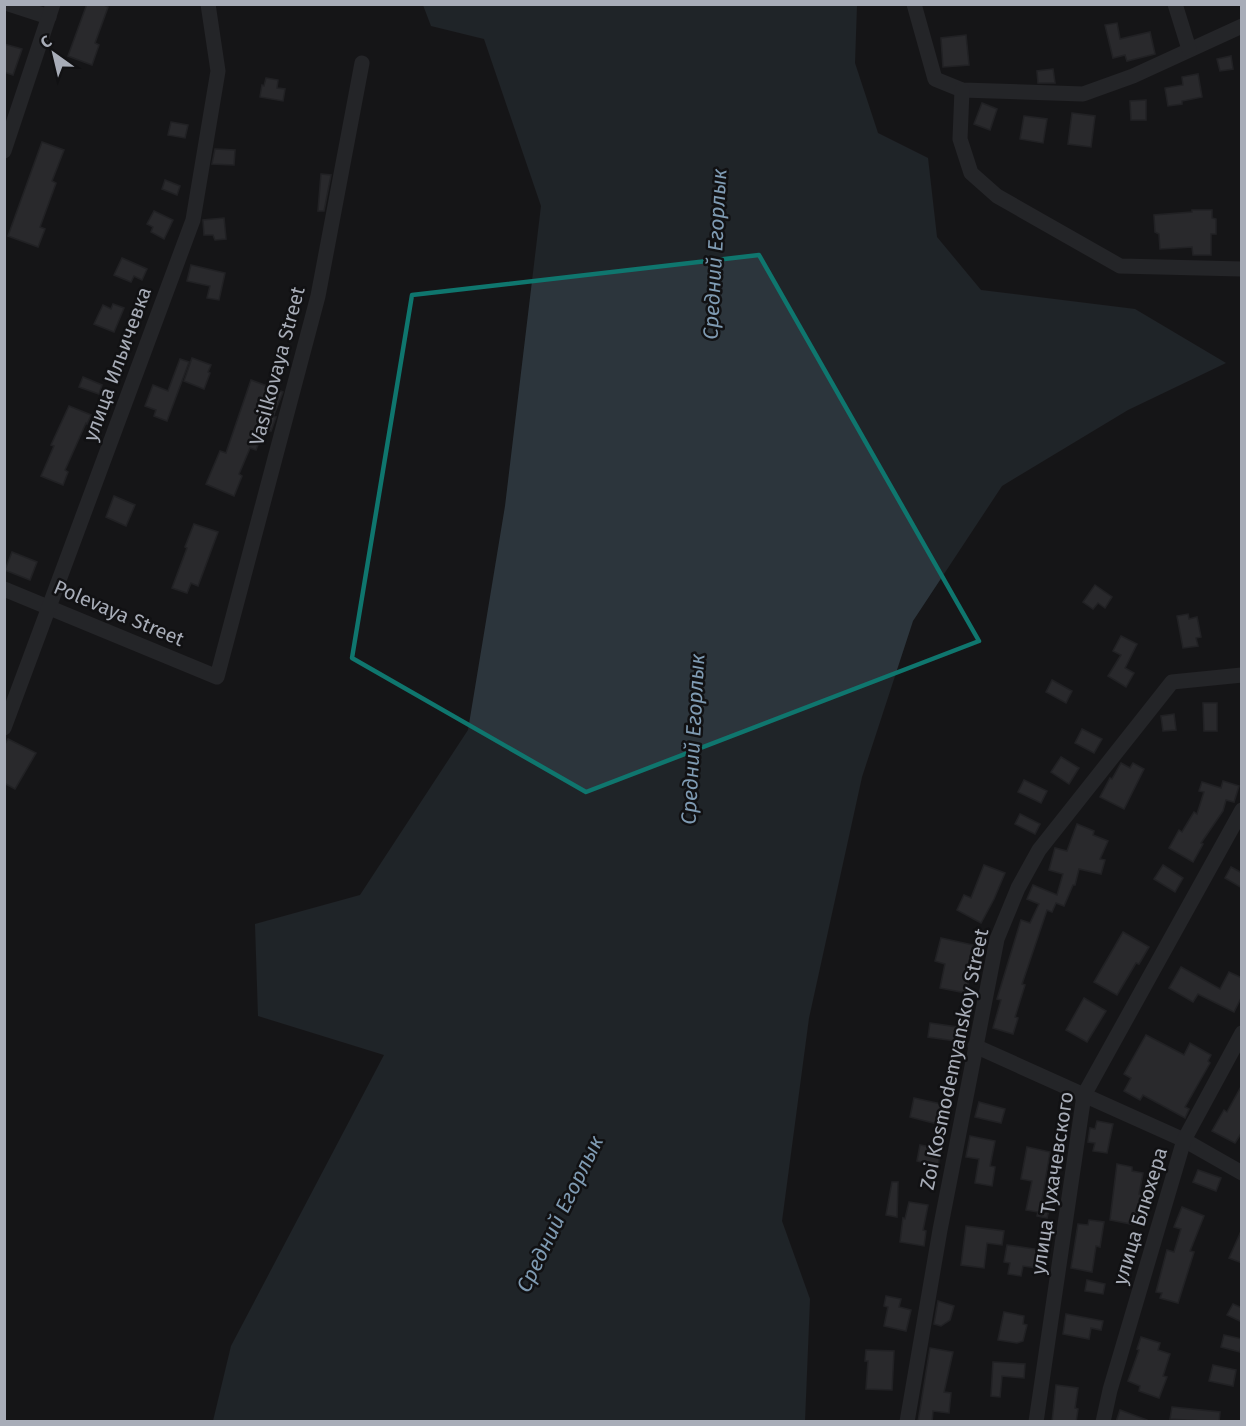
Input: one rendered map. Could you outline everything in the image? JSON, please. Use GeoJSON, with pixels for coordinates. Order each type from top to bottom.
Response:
{"type":"FeatureCollection","features":[{"type":"Feature","properties":{"kind":"street"},"geometry":{"type":"LineString","coordinates":[[4,151],[51,11],[9,4]]}},
{"type":"Feature","properties":{"kind":"street","name":"улица Ильичевка"},"geometry":{"type":"LineString","coordinates":[[4,728],[193,220],[218,71],[208,4]]}},
{"type":"Feature","properties":{"kind":"street"},"geometry":{"type":"LineString","coordinates":[[914,4],[935,79],[962,90],[1083,94],[1133,76],[1242,26]]}},
{"type":"Feature","properties":{"kind":"street"},"geometry":{"type":"LineString","coordinates":[[1175,4],[1189,49]]}},
{"type":"Feature","properties":{"kind":"street","name":"Vasilkovaya Street"},"geometry":{"type":"LineString","coordinates":[[217,676],[318,296],[362,63]]}},
{"type":"Feature","properties":{"kind":"street"},"geometry":{"type":"LineString","coordinates":[[962,90],[960,139],[971,173],[997,196],[1120,266],[1242,269]]}},
{"type":"Feature","properties":{"kind":"street","name":"Polevaya Street"},"geometry":{"type":"LineString","coordinates":[[4,589],[217,676]]}},
{"type":"Feature","properties":{"kind":"street","name":"Zoi Kosmodemyanskoy Street"},"geometry":{"type":"LineString","coordinates":[[908,1422],[940,1230],[997,939],[1018,888],[1039,850],[1172,681],[1242,675]]}},
{"type":"Feature","properties":{"kind":"street","name":"улица Тухачевского"},"geometry":{"type":"LineString","coordinates":[[1036,1422],[1084,1095],[1242,810]]}},
{"type":"Feature","properties":{"kind":"street","name":"улица Блюхера"},"geometry":{"type":"LineString","coordinates":[[1103,1422],[1110,1390],[1184,1140],[1242,1033]]}},
{"type":"Feature","properties":{"kind":"street"},"geometry":{"type":"LineString","coordinates":[[975,1046],[1184,1140],[1242,1173]]}},
{"type":"Feature","properties":{"kind":"highlighted area"},"geometry":{"type":"Polygon","coordinates":[[[759,255],[979,641],[586,792],[352,658],[412,295],[759,255]]]}},
{"type":"Feature","properties":{"kind":"water","name":"Средний Егорлык"},"geometry":{"type":"Polygon","coordinates":[[[423,5],[857,5],[855,63],[878,133],[928,158],[937,237],[981,290],[1135,309],[1226,363],[1128,410],[1002,486],[913,621],[862,777],[809,1018],[782,1221],[810,1299],[805,1421],[213,1421],[231,1346],[384,1055],[258,1016],[255,924],[360,895],[468,730],[505,506],[541,206],[484,39],[431,26],[423,5]]]}},
{"type":"Feature","properties":{"kind":"building"},"geometry":{"type":"Polygon","coordinates":[[[87,4],[102,4],[108,7],[95,43],[99,45],[92,65],[68,56],[87,4]]]}},
{"type":"Feature","properties":{"kind":"building"},"geometry":{"type":"Polygon","coordinates":[[[1117,23],[1120,39],[1150,32],[1155,54],[1127,61],[1125,55],[1113,58],[1105,25],[1117,23]]]}},
{"type":"Feature","properties":{"kind":"building"},"geometry":{"type":"Polygon","coordinates":[[[966,35],[969,65],[943,67],[941,38],[966,35]]]}},
{"type":"Feature","properties":{"kind":"building"},"geometry":{"type":"Polygon","coordinates":[[[4,44],[22,49],[13,75],[4,72],[4,44]]]}},
{"type":"Feature","properties":{"kind":"building"},"geometry":{"type":"Polygon","coordinates":[[[1231,56],[1233,69],[1220,71],[1217,59],[1231,56]]]}},
{"type":"Feature","properties":{"kind":"building"},"geometry":{"type":"Polygon","coordinates":[[[1053,69],[1055,83],[1038,83],[1037,71],[1053,69]]]}},
{"type":"Feature","properties":{"kind":"building"},"geometry":{"type":"Polygon","coordinates":[[[1198,74],[1202,97],[1168,106],[1165,88],[1183,85],[1182,77],[1198,74]]]}},
{"type":"Feature","properties":{"kind":"building"},"geometry":{"type":"Polygon","coordinates":[[[266,78],[278,80],[277,88],[285,89],[283,101],[260,97],[266,78]]]}},
{"type":"Feature","properties":{"kind":"building"},"geometry":{"type":"Polygon","coordinates":[[[1146,100],[1146,120],[1131,120],[1130,101],[1146,100]]]}},
{"type":"Feature","properties":{"kind":"building"},"geometry":{"type":"Polygon","coordinates":[[[982,103],[997,109],[990,130],[974,124],[982,103]]]}},
{"type":"Feature","properties":{"kind":"building"},"geometry":{"type":"Polygon","coordinates":[[[1072,113],[1095,116],[1091,147],[1068,144],[1072,113]]]}},
{"type":"Feature","properties":{"kind":"building"},"geometry":{"type":"Polygon","coordinates":[[[1024,116],[1047,119],[1043,143],[1020,139],[1024,116]]]}},
{"type":"Feature","properties":{"kind":"building"},"geometry":{"type":"Polygon","coordinates":[[[171,122],[188,125],[185,138],[168,135],[171,122]]]}},
{"type":"Feature","properties":{"kind":"building"},"geometry":{"type":"Polygon","coordinates":[[[42,142],[64,150],[52,181],[56,183],[40,227],[45,229],[38,247],[8,236],[42,142]]]}},
{"type":"Feature","properties":{"kind":"building"},"geometry":{"type":"Polygon","coordinates":[[[215,149],[235,150],[234,165],[212,164],[215,149]]]}},
{"type":"Feature","properties":{"kind":"building"},"geometry":{"type":"Polygon","coordinates":[[[321,174],[331,175],[324,211],[318,211],[321,174]]]}},
{"type":"Feature","properties":{"kind":"building"},"geometry":{"type":"Polygon","coordinates":[[[165,180],[180,186],[177,195],[162,189],[165,180]]]}},
{"type":"Feature","properties":{"kind":"building"},"geometry":{"type":"Polygon","coordinates":[[[1192,210],[1212,210],[1212,218],[1216,219],[1216,234],[1211,234],[1211,255],[1193,255],[1192,247],[1160,249],[1159,234],[1155,232],[1154,215],[1192,212],[1192,210]]]}},
{"type":"Feature","properties":{"kind":"building"},"geometry":{"type":"Polygon","coordinates":[[[154,211],[173,220],[164,239],[151,232],[153,227],[147,224],[154,211]]]}},
{"type":"Feature","properties":{"kind":"building"},"geometry":{"type":"Polygon","coordinates":[[[224,218],[226,239],[215,240],[213,235],[204,235],[203,220],[224,218]]]}},
{"type":"Feature","properties":{"kind":"building"},"geometry":{"type":"Polygon","coordinates":[[[122,258],[147,269],[142,280],[134,276],[131,282],[114,275],[122,258]]]}},
{"type":"Feature","properties":{"kind":"building"},"geometry":{"type":"Polygon","coordinates":[[[191,265],[225,273],[219,300],[207,298],[210,286],[187,281],[191,265]]]}},
{"type":"Feature","properties":{"kind":"building"},"geometry":{"type":"Polygon","coordinates":[[[113,304],[124,308],[114,332],[94,324],[103,305],[111,309],[113,304]]]}},
{"type":"Feature","properties":{"kind":"building"},"geometry":{"type":"Polygon","coordinates":[[[192,358],[211,365],[204,389],[184,381],[192,358]]]}},
{"type":"Feature","properties":{"kind":"building"},"geometry":{"type":"Polygon","coordinates":[[[180,359],[189,362],[167,421],[154,416],[156,410],[145,406],[153,385],[168,391],[180,359]]]}},
{"type":"Feature","properties":{"kind":"building"},"geometry":{"type":"Polygon","coordinates":[[[83,377],[102,385],[99,394],[79,387],[83,377]]]}},
{"type":"Feature","properties":{"kind":"building"},"geometry":{"type":"Polygon","coordinates":[[[251,380],[283,392],[273,417],[276,417],[271,431],[264,429],[256,450],[250,448],[239,474],[242,476],[234,496],[206,484],[220,451],[226,453],[251,380]]]}},
{"type":"Feature","properties":{"kind":"building"},"geometry":{"type":"Polygon","coordinates":[[[69,406],[91,415],[65,470],[68,472],[63,485],[41,476],[54,446],[51,445],[69,406]]]}},
{"type":"Feature","properties":{"kind":"building"},"geometry":{"type":"Polygon","coordinates":[[[114,496],[135,505],[126,526],[106,517],[114,496]]]}},
{"type":"Feature","properties":{"kind":"building"},"geometry":{"type":"Polygon","coordinates":[[[194,524],[218,532],[198,586],[191,583],[187,593],[172,588],[194,524]]]}},
{"type":"Feature","properties":{"kind":"building"},"geometry":{"type":"Polygon","coordinates":[[[12,552],[37,562],[30,580],[5,570],[12,552]]]}},
{"type":"Feature","properties":{"kind":"building"},"geometry":{"type":"Polygon","coordinates":[[[1095,585],[1112,597],[1105,608],[1098,603],[1093,609],[1083,602],[1095,585]]]}},
{"type":"Feature","properties":{"kind":"building"},"geometry":{"type":"Polygon","coordinates":[[[1188,614],[1189,619],[1197,617],[1201,637],[1196,638],[1198,646],[1183,648],[1177,616],[1188,614]]]}},
{"type":"Feature","properties":{"kind":"building"},"geometry":{"type":"Polygon","coordinates":[[[1121,636],[1137,644],[1125,668],[1134,673],[1126,687],[1108,676],[1121,655],[1113,651],[1121,636]]]}},
{"type":"Feature","properties":{"kind":"building"},"geometry":{"type":"Polygon","coordinates":[[[1052,680],[1072,691],[1066,703],[1046,692],[1052,680]]]}},
{"type":"Feature","properties":{"kind":"building"},"geometry":{"type":"Polygon","coordinates":[[[1203,703],[1217,703],[1217,731],[1204,731],[1203,703]]]}},
{"type":"Feature","properties":{"kind":"building"},"geometry":{"type":"Polygon","coordinates":[[[1174,714],[1176,730],[1163,731],[1161,716],[1174,714]]]}},
{"type":"Feature","properties":{"kind":"building"},"geometry":{"type":"Polygon","coordinates":[[[1082,729],[1102,739],[1094,753],[1075,743],[1082,729]]]}},
{"type":"Feature","properties":{"kind":"building"},"geometry":{"type":"Polygon","coordinates":[[[8,739],[36,753],[15,789],[4,783],[4,746],[8,739]]]}},
{"type":"Feature","properties":{"kind":"building"},"geometry":{"type":"Polygon","coordinates":[[[1061,757],[1079,768],[1069,784],[1051,772],[1061,757]]]}},
{"type":"Feature","properties":{"kind":"building"},"geometry":{"type":"Polygon","coordinates":[[[1121,763],[1130,768],[1133,763],[1144,769],[1124,809],[1100,797],[1121,763]]]}},
{"type":"Feature","properties":{"kind":"building"},"geometry":{"type":"Polygon","coordinates":[[[1024,780],[1047,791],[1041,803],[1018,792],[1024,780]]]}},
{"type":"Feature","properties":{"kind":"building"},"geometry":{"type":"Polygon","coordinates":[[[1223,781],[1239,786],[1234,802],[1226,800],[1223,811],[1201,843],[1203,844],[1193,862],[1169,848],[1179,830],[1182,832],[1194,812],[1197,814],[1204,792],[1199,791],[1202,782],[1221,788],[1223,781]]]}},
{"type":"Feature","properties":{"kind":"building"},"geometry":{"type":"Polygon","coordinates":[[[1020,814],[1040,824],[1035,834],[1015,824],[1020,814]]]}},
{"type":"Feature","properties":{"kind":"building"},"geometry":{"type":"Polygon","coordinates":[[[1077,824],[1094,831],[1093,835],[1108,841],[1100,859],[1105,860],[1101,874],[1079,869],[1075,885],[1064,906],[1056,903],[1052,912],[1047,910],[1022,984],[1025,985],[1015,1017],[1018,1018],[1013,1034],[993,1028],[1001,1000],[997,999],[1021,920],[1030,923],[1039,904],[1027,899],[1033,885],[1057,895],[1063,874],[1049,870],[1055,848],[1067,851],[1077,824]]]}},
{"type":"Feature","properties":{"kind":"building"},"geometry":{"type":"Polygon","coordinates":[[[984,865],[1005,873],[981,923],[957,910],[964,895],[971,898],[984,865]]]}},
{"type":"Feature","properties":{"kind":"building"},"geometry":{"type":"Polygon","coordinates":[[[1163,865],[1183,878],[1175,892],[1154,879],[1163,865]]]}},
{"type":"Feature","properties":{"kind":"building"},"geometry":{"type":"Polygon","coordinates":[[[1231,867],[1242,873],[1242,888],[1225,878],[1231,867]]]}},
{"type":"Feature","properties":{"kind":"building"},"geometry":{"type":"Polygon","coordinates":[[[1123,932],[1149,947],[1139,964],[1136,963],[1117,995],[1094,982],[1123,932]]]}},
{"type":"Feature","properties":{"kind":"building"},"geometry":{"type":"Polygon","coordinates":[[[941,938],[973,945],[966,974],[970,974],[966,993],[940,988],[945,964],[935,961],[941,938]]]}},
{"type":"Feature","properties":{"kind":"building"},"geometry":{"type":"Polygon","coordinates":[[[1181,967],[1220,989],[1229,972],[1242,978],[1242,996],[1234,1012],[1198,994],[1193,1002],[1169,988],[1181,967]]]}},
{"type":"Feature","properties":{"kind":"building"},"geometry":{"type":"Polygon","coordinates":[[[1084,998],[1106,1011],[1087,1042],[1066,1030],[1084,998]]]}},
{"type":"Feature","properties":{"kind":"building"},"geometry":{"type":"Polygon","coordinates":[[[930,1023],[957,1027],[955,1041],[928,1037],[930,1023]]]}},
{"type":"Feature","properties":{"kind":"building"},"geometry":{"type":"Polygon","coordinates":[[[1146,1035],[1184,1055],[1190,1043],[1211,1055],[1208,1061],[1210,1063],[1185,1107],[1189,1109],[1185,1118],[1143,1095],[1140,1100],[1124,1091],[1131,1078],[1124,1074],[1146,1035]]]}},
{"type":"Feature","properties":{"kind":"building"},"geometry":{"type":"Polygon","coordinates":[[[1242,1085],[1242,1132],[1235,1143],[1212,1131],[1224,1110],[1227,1112],[1242,1085]]]}},
{"type":"Feature","properties":{"kind":"building"},"geometry":{"type":"Polygon","coordinates":[[[914,1098],[946,1105],[941,1125],[910,1117],[914,1098]]]}},
{"type":"Feature","properties":{"kind":"building"},"geometry":{"type":"Polygon","coordinates":[[[979,1102],[1005,1109],[1001,1123],[975,1117],[979,1102]]]}},
{"type":"Feature","properties":{"kind":"building"},"geometry":{"type":"Polygon","coordinates":[[[1097,1121],[1113,1124],[1107,1153],[1093,1151],[1095,1143],[1088,1142],[1090,1128],[1095,1129],[1097,1121]]]}},
{"type":"Feature","properties":{"kind":"building"},"geometry":{"type":"Polygon","coordinates":[[[970,1136],[995,1141],[990,1166],[995,1167],[992,1186],[975,1183],[979,1159],[966,1157],[970,1136]]]}},
{"type":"Feature","properties":{"kind":"building"},"geometry":{"type":"Polygon","coordinates":[[[920,1145],[941,1149],[938,1166],[917,1161],[920,1145]]]}},
{"type":"Feature","properties":{"kind":"building"},"geometry":{"type":"Polygon","coordinates":[[[1027,1147],[1050,1152],[1042,1200],[1051,1202],[1047,1218],[1037,1216],[1038,1212],[1026,1210],[1032,1181],[1021,1179],[1027,1147]]]}},
{"type":"Feature","properties":{"kind":"building"},"geometry":{"type":"Polygon","coordinates":[[[1117,1164],[1132,1167],[1132,1171],[1143,1173],[1139,1194],[1142,1194],[1136,1225],[1110,1220],[1117,1164]]]}},
{"type":"Feature","properties":{"kind":"building"},"geometry":{"type":"Polygon","coordinates":[[[1198,1170],[1221,1178],[1216,1191],[1193,1182],[1198,1170]]]}},
{"type":"Feature","properties":{"kind":"building"},"geometry":{"type":"Polygon","coordinates":[[[892,1182],[898,1182],[897,1217],[886,1215],[892,1182]]]}},
{"type":"Feature","properties":{"kind":"building"},"geometry":{"type":"Polygon","coordinates":[[[909,1202],[928,1205],[923,1230],[926,1231],[924,1246],[900,1242],[903,1218],[905,1219],[909,1202]]]}},
{"type":"Feature","properties":{"kind":"building"},"geometry":{"type":"Polygon","coordinates":[[[1182,1207],[1204,1216],[1190,1251],[1194,1252],[1178,1303],[1160,1298],[1162,1293],[1156,1292],[1167,1250],[1174,1252],[1181,1229],[1174,1227],[1182,1207]]]}},
{"type":"Feature","properties":{"kind":"building"},"geometry":{"type":"Polygon","coordinates":[[[1089,1220],[1104,1222],[1100,1247],[1096,1246],[1092,1272],[1071,1268],[1078,1224],[1088,1225],[1089,1220]]]}},
{"type":"Feature","properties":{"kind":"building"},"geometry":{"type":"Polygon","coordinates":[[[966,1226],[1004,1231],[1002,1245],[987,1243],[984,1268],[961,1265],[966,1226]]]}},
{"type":"Feature","properties":{"kind":"building"},"geometry":{"type":"Polygon","coordinates":[[[1242,1229],[1242,1263],[1229,1258],[1242,1229]]]}},
{"type":"Feature","properties":{"kind":"building"},"geometry":{"type":"Polygon","coordinates":[[[1007,1245],[1041,1250],[1037,1268],[1023,1266],[1021,1276],[1008,1274],[1010,1263],[1004,1262],[1007,1245]]]}},
{"type":"Feature","properties":{"kind":"building"},"geometry":{"type":"Polygon","coordinates":[[[1087,1280],[1105,1284],[1103,1294],[1085,1291],[1087,1280]]]}},
{"type":"Feature","properties":{"kind":"building"},"geometry":{"type":"Polygon","coordinates":[[[886,1296],[901,1299],[899,1307],[911,1310],[906,1331],[884,1326],[888,1307],[884,1306],[886,1296]]]}},
{"type":"Feature","properties":{"kind":"building"},"geometry":{"type":"Polygon","coordinates":[[[938,1301],[954,1306],[950,1320],[941,1326],[934,1324],[938,1301]]]}},
{"type":"Feature","properties":{"kind":"building"},"geometry":{"type":"Polygon","coordinates":[[[1233,1304],[1242,1308],[1242,1322],[1227,1315],[1233,1304]]]}},
{"type":"Feature","properties":{"kind":"building"},"geometry":{"type":"Polygon","coordinates":[[[1004,1312],[1024,1316],[1023,1324],[1027,1325],[1023,1341],[1017,1343],[998,1340],[1004,1312]]]}},
{"type":"Feature","properties":{"kind":"building"},"geometry":{"type":"Polygon","coordinates":[[[1066,1314],[1103,1321],[1101,1330],[1091,1328],[1089,1339],[1063,1334],[1066,1314]]]}},
{"type":"Feature","properties":{"kind":"building"},"geometry":{"type":"Polygon","coordinates":[[[1224,1335],[1242,1339],[1240,1352],[1221,1347],[1224,1335]]]}},
{"type":"Feature","properties":{"kind":"building"},"geometry":{"type":"Polygon","coordinates":[[[1141,1337],[1160,1343],[1158,1350],[1170,1354],[1163,1376],[1167,1377],[1159,1398],[1139,1391],[1140,1386],[1128,1381],[1141,1337]]]}},
{"type":"Feature","properties":{"kind":"building"},"geometry":{"type":"Polygon","coordinates":[[[930,1348],[953,1352],[944,1392],[951,1393],[949,1413],[933,1411],[932,1422],[918,1422],[930,1348]]]}},
{"type":"Feature","properties":{"kind":"building"},"geometry":{"type":"Polygon","coordinates":[[[866,1350],[894,1351],[892,1390],[866,1389],[868,1361],[865,1361],[866,1350]]]}},
{"type":"Feature","properties":{"kind":"building"},"geometry":{"type":"Polygon","coordinates":[[[993,1362],[1025,1364],[1024,1378],[1002,1376],[1000,1397],[991,1396],[993,1362]]]}},
{"type":"Feature","properties":{"kind":"building"},"geometry":{"type":"Polygon","coordinates":[[[1213,1365],[1236,1370],[1233,1386],[1209,1381],[1213,1365]]]}},
{"type":"Feature","properties":{"kind":"building"},"geometry":{"type":"Polygon","coordinates":[[[1056,1385],[1078,1388],[1075,1408],[1078,1409],[1076,1422],[1052,1422],[1056,1385]]]}},
{"type":"Feature","properties":{"kind":"building"},"geometry":{"type":"Polygon","coordinates":[[[1172,1407],[1220,1412],[1219,1422],[1170,1419],[1172,1407]]]}},
{"type":"Feature","properties":{"kind":"building"},"geometry":{"type":"Polygon","coordinates":[[[1120,1410],[1147,1420],[1147,1422],[1116,1422],[1120,1410]]]}}]}
